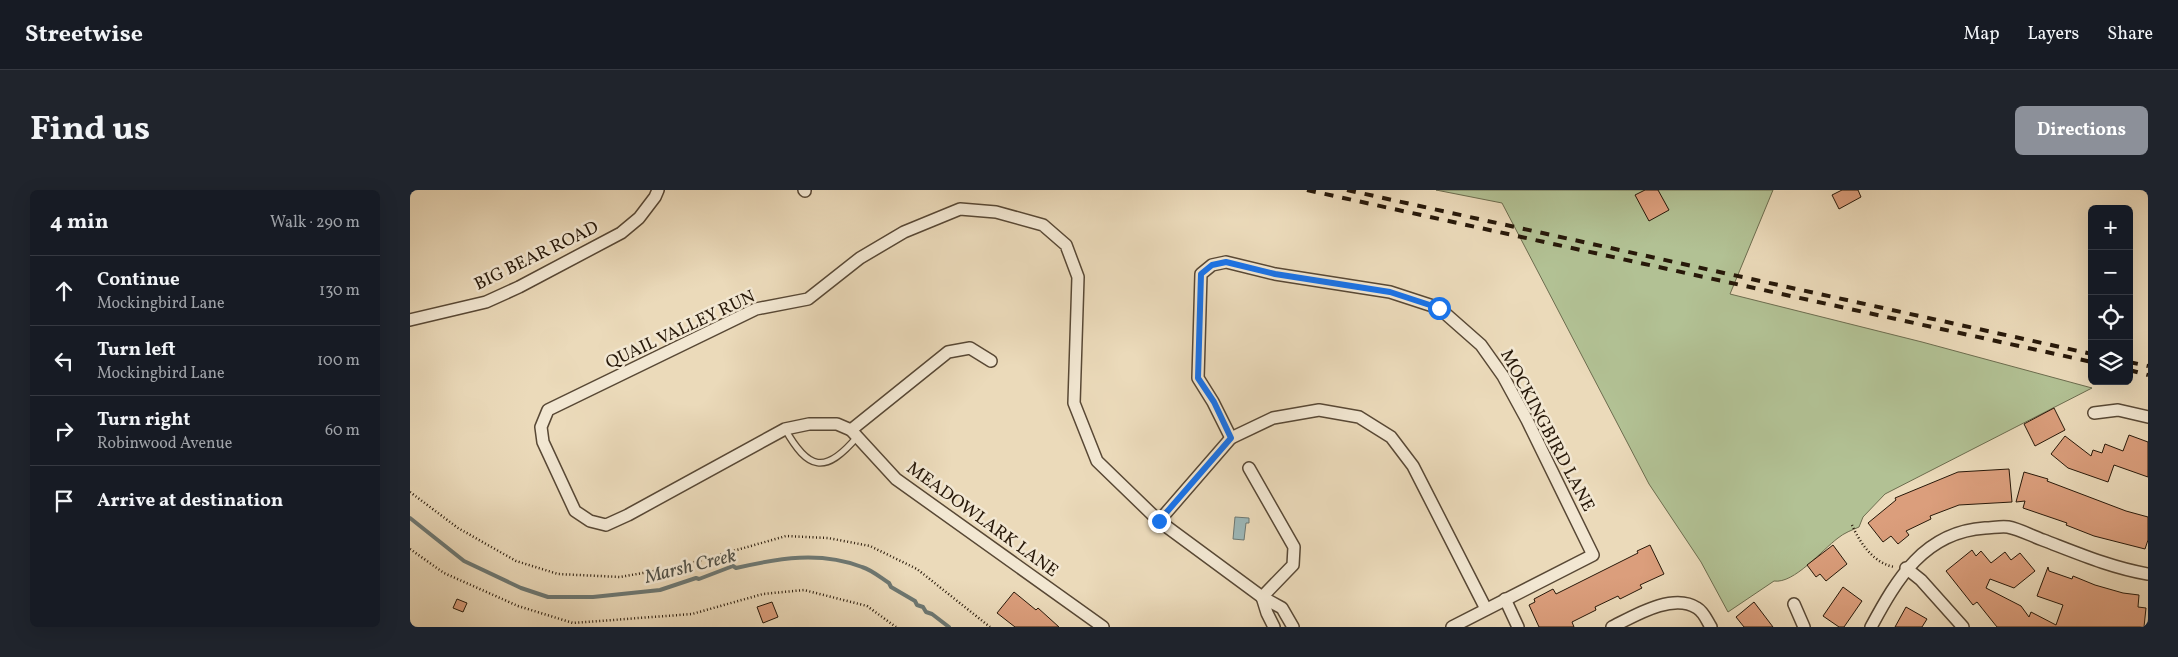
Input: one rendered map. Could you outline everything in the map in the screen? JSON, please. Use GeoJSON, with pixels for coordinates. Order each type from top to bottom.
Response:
{"type":"FeatureCollection","features":[{"type":"Feature","properties":{"kind":"street","name":"BIG BEAR ROAD"},"geometry":{"type":"LineString","coordinates":[[410,320],[486,302],[520,287],[621,233],[639,218],[655,198],[658,190]]}},
{"type":"Feature","properties":{"kind":"street","name":"QUAIL VALLEY RUN"},"geometry":{"type":"LineString","coordinates":[[854,433],[837,424],[809,424],[785,429],[628,515],[606,525],[590,520],[575,511],[543,442],[541,427],[548,410],[756,309],[808,299],[860,258],[904,232],[960,209],[996,212],[1043,225],[1066,245],[1078,277],[1074,403],[1097,461],[1159,521],[1262,597],[1282,608],[1293,627]]}},
{"type":"Feature","properties":{"kind":"street","name":"MOCKINGBIRD LANE"},"geometry":{"type":"LineString","coordinates":[[1231,438],[1214,402],[1198,378],[1201,274],[1212,265],[1226,262],[1275,274],[1390,292],[1439,308],[1481,345],[1502,376],[1527,420],[1593,555],[1505,599]]}},
{"type":"Feature","properties":{"kind":"street"},"geometry":{"type":"LineString","coordinates":[[854,433],[948,352],[970,348],[991,361]]}},
{"type":"Feature","properties":{"kind":"street"},"geometry":{"type":"LineString","coordinates":[[1159,521],[1231,438],[1273,418],[1318,410],[1359,417],[1391,438],[1414,466],[1486,609]]}},
{"type":"Feature","properties":{"kind":"street"},"geometry":{"type":"LineString","coordinates":[[2094,413],[2118,410],[2148,417]]}},
{"type":"Feature","properties":{"kind":"street","name":"MEADOWLARK LANE"},"geometry":{"type":"LineString","coordinates":[[854,433],[896,479],[1103,627]]}},
{"type":"Feature","properties":{"kind":"street"},"geometry":{"type":"LineString","coordinates":[[1249,468],[1294,547],[1293,566],[1262,597],[1274,627]]}},
{"type":"Feature","properties":{"kind":"street"},"geometry":{"type":"LineString","coordinates":[[1871,627],[1906,568],[1928,548],[1948,537],[1969,529],[2008,527],[2116,567],[2148,574]]}},
{"type":"Feature","properties":{"kind":"street"},"geometry":{"type":"LineString","coordinates":[[1906,568],[1921,580],[1963,627]]}},
{"type":"Feature","properties":{"kind":"street"},"geometry":{"type":"LineString","coordinates":[[1452,627],[1505,599],[1518,627]]}},
{"type":"Feature","properties":{"kind":"street"},"geometry":{"type":"LineString","coordinates":[[1612,627],[1653,606],[1668,603],[1688,604],[1697,608],[1710,626]]}},
{"type":"Feature","properties":{"kind":"street"},"geometry":{"type":"LineString","coordinates":[[1794,604],[1804,627]]}},
{"type":"Feature","properties":{"kind":"lane"},"geometry":{"type":"LineString","coordinates":[[785,429],[796,448],[805,458],[814,462],[826,462],[842,454],[854,433]]}},
{"type":"Feature","properties":{"kind":"path"},"geometry":{"type":"LineString","coordinates":[[410,492],[458,528],[516,561],[558,574],[620,577],[677,567],[786,536],[828,538],[870,546],[917,570],[990,627]]}},
{"type":"Feature","properties":{"kind":"path"},"geometry":{"type":"LineString","coordinates":[[1852,525],[1860,542],[1877,559],[1886,566],[1906,568]]}},
{"type":"Feature","properties":{"kind":"path"},"geometry":{"type":"LineString","coordinates":[[410,549],[452,577],[518,606],[573,623],[692,614],[763,594],[804,590],[867,606],[896,627]]}},
{"type":"Feature","properties":{"kind":"green space"},"geometry":{"type":"Polygon","coordinates":[[[1436,190],[1773,190],[1730,294],[1922,342],[2092,388],[1885,494],[1863,517],[1859,527],[1840,536],[1799,572],[1782,581],[1774,581],[1728,612],[1701,562],[1649,484],[1502,203],[1436,190]]]}},
{"type":"Feature","properties":{"kind":"water"},"geometry":{"type":"Polygon","coordinates":[[[1235,517],[1249,518],[1249,523],[1246,523],[1244,540],[1233,539],[1235,517]]]}},
{"type":"Feature","properties":{"kind":"building"},"geometry":{"type":"Polygon","coordinates":[[[1645,190],[1658,190],[1669,210],[1649,221],[1635,195],[1645,190]]]}},
{"type":"Feature","properties":{"kind":"building"},"geometry":{"type":"Polygon","coordinates":[[[1842,190],[1858,190],[1861,197],[1839,209],[1832,195],[1842,190]]]}},
{"type":"Feature","properties":{"kind":"building"},"geometry":{"type":"Polygon","coordinates":[[[2054,408],[2065,430],[2035,446],[2024,424],[2054,408]]]}},
{"type":"Feature","properties":{"kind":"building"},"geometry":{"type":"Polygon","coordinates":[[[2129,435],[2148,442],[2148,477],[2114,465],[2108,482],[2068,468],[2051,454],[2065,436],[2091,456],[2093,450],[2102,453],[2105,444],[2123,451],[2129,435]]]}},
{"type":"Feature","properties":{"kind":"building"},"geometry":{"type":"Polygon","coordinates":[[[2009,469],[2012,502],[1959,505],[1930,516],[1931,519],[1906,531],[1909,535],[1898,544],[1891,536],[1883,542],[1868,523],[1896,500],[1895,498],[1958,472],[2009,469]]]}},
{"type":"Feature","properties":{"kind":"building"},"geometry":{"type":"Polygon","coordinates":[[[2024,472],[2048,479],[2047,481],[2126,511],[2148,517],[2148,540],[2145,549],[2094,536],[2066,525],[2067,523],[2023,508],[2025,501],[2016,502],[2024,472]]]}},
{"type":"Feature","properties":{"kind":"building"},"geometry":{"type":"Polygon","coordinates":[[[1650,545],[1664,574],[1640,585],[1642,588],[1620,599],[1618,596],[1595,607],[1596,610],[1572,622],[1574,627],[1539,627],[1529,605],[1535,602],[1534,599],[1553,589],[1556,594],[1638,553],[1637,551],[1650,545]]]}},
{"type":"Feature","properties":{"kind":"building"},"geometry":{"type":"Polygon","coordinates":[[[1833,545],[1847,564],[1826,581],[1820,574],[1816,577],[1807,565],[1833,545]]]}},
{"type":"Feature","properties":{"kind":"building"},"geometry":{"type":"Polygon","coordinates":[[[1972,550],[1976,556],[1981,551],[1991,563],[2005,552],[2011,560],[2020,553],[2035,571],[2014,588],[1990,579],[1986,588],[2021,606],[2029,617],[2031,612],[2056,625],[2063,605],[2037,596],[2048,567],[2049,571],[2072,579],[2073,576],[2095,585],[2123,593],[2139,595],[2138,607],[2146,608],[2144,627],[1997,627],[1977,602],[1973,605],[1946,571],[1972,550]]]}},
{"type":"Feature","properties":{"kind":"building"},"geometry":{"type":"Polygon","coordinates":[[[1843,587],[1862,601],[1844,627],[1839,627],[1823,616],[1843,587]]]}},
{"type":"Feature","properties":{"kind":"building"},"geometry":{"type":"Polygon","coordinates":[[[1014,592],[1036,610],[1038,608],[1059,627],[1015,627],[997,613],[1014,592]]]}},
{"type":"Feature","properties":{"kind":"building"},"geometry":{"type":"Polygon","coordinates":[[[457,599],[467,603],[463,612],[453,608],[457,599]]]}},
{"type":"Feature","properties":{"kind":"building"},"geometry":{"type":"Polygon","coordinates":[[[772,602],[778,617],[763,623],[757,607],[772,602]]]}},
{"type":"Feature","properties":{"kind":"building"},"geometry":{"type":"Polygon","coordinates":[[[1754,602],[1773,627],[1744,627],[1736,617],[1754,602]]]}},
{"type":"Feature","properties":{"kind":"building"},"geometry":{"type":"Polygon","coordinates":[[[1906,607],[1927,619],[1922,627],[1895,627],[1906,607]]]}},
{"type":"Feature","properties":{"kind":"waterway","name":"Marsh Creek"},"geometry":{"type":"LineString","coordinates":[[410,518],[464,561],[521,588],[548,597],[593,597],[660,590],[696,578],[699,579],[733,566],[736,568],[784,559],[831,559],[869,570],[949,627]]}},
{"type":"Feature","properties":{"kind":"railway"},"geometry":{"type":"LineString","coordinates":[[1307,190],[2088,361]]}},
{"type":"Feature","properties":{"kind":"railway"},"geometry":{"type":"LineString","coordinates":[[1347,190],[2088,353]]}},
{"type":"Feature","properties":{"kind":"railway"},"geometry":{"type":"LineString","coordinates":[[2133,363],[2148,366]]}},
{"type":"Feature","properties":{"kind":"railway"},"geometry":{"type":"LineString","coordinates":[[2133,371],[2148,375]]}},
{"type":"Feature","properties":{"kind":"route"},"geometry":{"type":"LineString","coordinates":[[1159,521],[1231,438],[1214,402],[1198,378],[1201,274],[1212,265],[1226,262],[1275,274],[1390,292],[1439,308]]}}]}
